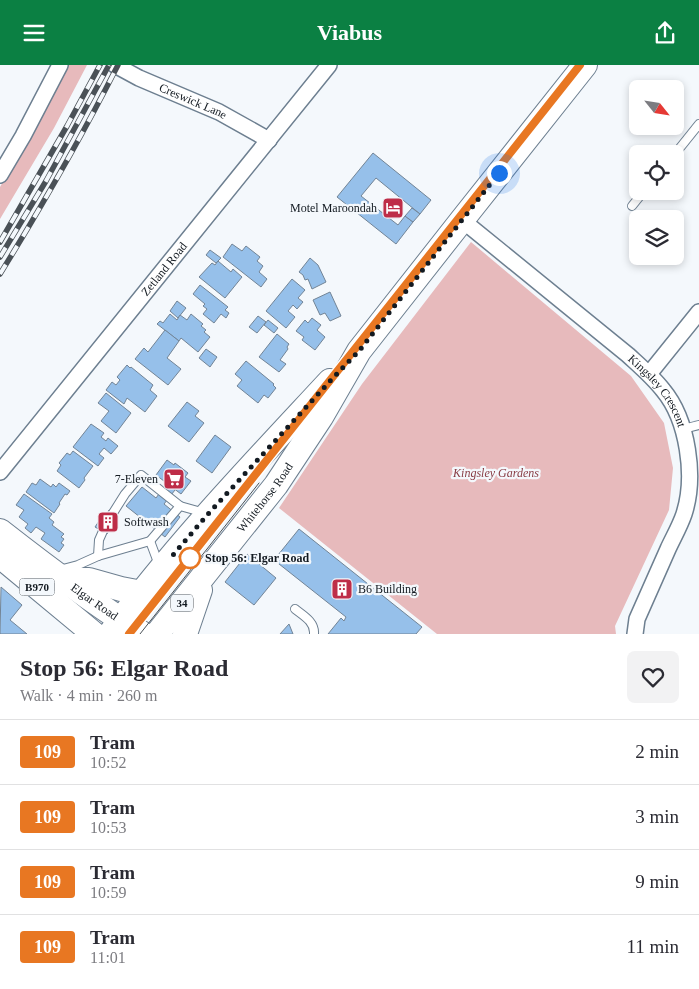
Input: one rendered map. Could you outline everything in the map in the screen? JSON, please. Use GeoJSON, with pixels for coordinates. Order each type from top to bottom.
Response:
{"type":"FeatureCollection","features":[{"type":"Feature","properties":{"kind":"main road","name":"Whitehorse Road"},"geometry":{"type":"LineString","coordinates":[[115,627],[208,514],[359,351],[585,65]]}},
{"type":"Feature","properties":{"kind":"main road","name":"Whitehorse Road"},"geometry":{"type":"LineString","coordinates":[[157,634],[276,485],[320,417],[359,351]]}},
{"type":"Feature","properties":{"kind":"main road","name":"Elgar Road"},"geometry":{"type":"LineString","coordinates":[[0,531],[58,575],[115,627],[143,634]]}},
{"type":"Feature","properties":{"kind":"main road","name":"Elgar Road"},"geometry":{"type":"LineString","coordinates":[[0,556],[74,626],[94,634]]}},
{"type":"Feature","properties":{"kind":"main road"},"geometry":{"type":"LineString","coordinates":[[185,634],[206,572]]}},
{"type":"Feature","properties":{"kind":"main road"},"geometry":{"type":"LineString","coordinates":[[58,575],[89,580],[142,593]]}},
{"type":"Feature","properties":{"kind":"street"},"geometry":{"type":"LineString","coordinates":[[0,175],[23,136],[60,65]]}},
{"type":"Feature","properties":{"kind":"street","name":"Creswick Lane"},"geometry":{"type":"LineString","coordinates":[[115,65],[139,78],[219,112],[269,140]]}},
{"type":"Feature","properties":{"kind":"street","name":"Zetland Road"},"geometry":{"type":"LineString","coordinates":[[0,472],[329,65]]}},
{"type":"Feature","properties":{"kind":"street","name":"Kingsley Crescent"},"geometry":{"type":"LineString","coordinates":[[462,219],[611,340],[649,374],[664,391],[678,414],[686,440],[689,489],[684,514],[637,619],[635,634]]}},
{"type":"Feature","properties":{"kind":"street"},"geometry":{"type":"LineString","coordinates":[[649,374],[699,311]]}},
{"type":"Feature","properties":{"kind":"lane"},"geometry":{"type":"LineString","coordinates":[[682,145],[699,124]]}},
{"type":"Feature","properties":{"kind":"lane"},"geometry":{"type":"LineString","coordinates":[[632,206],[637,200]]}},
{"type":"Feature","properties":{"kind":"lane"},"geometry":{"type":"LineString","coordinates":[[683,429],[699,425]]}},
{"type":"Feature","properties":{"kind":"lane"},"geometry":{"type":"LineString","coordinates":[[113,513],[125,494],[141,475],[180,505],[208,514]]}},
{"type":"Feature","properties":{"kind":"lane"},"geometry":{"type":"LineString","coordinates":[[58,575],[98,556],[150,541],[180,505]]}},
{"type":"Feature","properties":{"kind":"lane"},"geometry":{"type":"LineString","coordinates":[[98,556],[99,540],[103,531]]}},
{"type":"Feature","properties":{"kind":"lane"},"geometry":{"type":"LineString","coordinates":[[150,541],[161,569]]}},
{"type":"Feature","properties":{"kind":"lane"},"geometry":{"type":"LineString","coordinates":[[296,609],[311,622],[314,634]]}},
{"type":"Feature","properties":{"kind":"green space"},"geometry":{"type":"Polygon","coordinates":[[[66,65],[87,65],[54,128],[0,219],[0,187],[66,65]]]}},
{"type":"Feature","properties":{"kind":"green space","name":"Kingsley Gardens"},"geometry":{"type":"Polygon","coordinates":[[[471,242],[631,376],[664,423],[673,468],[669,510],[615,626],[616,634],[437,634],[279,508],[362,384],[471,242]]]}},
{"type":"Feature","properties":{"kind":"building"},"geometry":{"type":"Polygon","coordinates":[[[373,153],[431,200],[420,214],[376,178],[361,196],[398,225],[405,216],[413,222],[396,244],[337,197],[373,153]]]}},
{"type":"Feature","properties":{"kind":"building"},"geometry":{"type":"Polygon","coordinates":[[[412,208],[420,214],[413,222],[405,216],[412,208]]]}},
{"type":"Feature","properties":{"kind":"building"},"geometry":{"type":"Polygon","coordinates":[[[232,244],[242,251],[246,246],[260,257],[257,261],[263,266],[259,272],[267,279],[261,287],[223,257],[232,244]]]}},
{"type":"Feature","properties":{"kind":"building"},"geometry":{"type":"Polygon","coordinates":[[[210,250],[221,258],[216,263],[206,255],[210,250]]]}},
{"type":"Feature","properties":{"kind":"building"},"geometry":{"type":"Polygon","coordinates":[[[310,258],[318,265],[326,282],[312,289],[308,279],[305,280],[299,272],[310,258]]]}},
{"type":"Feature","properties":{"kind":"building"},"geometry":{"type":"Polygon","coordinates":[[[218,261],[231,272],[233,269],[242,277],[225,298],[199,277],[212,263],[215,265],[218,261]]]}},
{"type":"Feature","properties":{"kind":"building"},"geometry":{"type":"Polygon","coordinates":[[[292,279],[305,290],[298,298],[303,302],[297,309],[293,305],[288,311],[295,317],[286,328],[266,311],[292,279]]]}},
{"type":"Feature","properties":{"kind":"building"},"geometry":{"type":"Polygon","coordinates":[[[200,285],[228,307],[225,310],[229,313],[226,318],[221,314],[214,323],[203,314],[207,309],[203,306],[205,304],[193,294],[200,285]]]}},
{"type":"Feature","properties":{"kind":"building"},"geometry":{"type":"Polygon","coordinates":[[[330,292],[341,316],[330,321],[325,313],[320,315],[313,300],[330,292]]]}},
{"type":"Feature","properties":{"kind":"building"},"geometry":{"type":"Polygon","coordinates":[[[177,301],[186,308],[178,318],[170,311],[177,301]]]}},
{"type":"Feature","properties":{"kind":"building"},"geometry":{"type":"Polygon","coordinates":[[[170,314],[177,320],[180,315],[187,320],[191,314],[203,324],[201,326],[206,330],[204,332],[210,337],[198,352],[181,338],[179,341],[157,324],[160,321],[163,323],[170,314]]]}},
{"type":"Feature","properties":{"kind":"building"},"geometry":{"type":"Polygon","coordinates":[[[258,316],[266,322],[257,333],[249,327],[258,316]]]}},
{"type":"Feature","properties":{"kind":"building"},"geometry":{"type":"Polygon","coordinates":[[[312,318],[321,325],[317,330],[325,337],[315,350],[302,340],[304,337],[296,331],[305,320],[308,323],[312,318]]]}},
{"type":"Feature","properties":{"kind":"building"},"geometry":{"type":"Polygon","coordinates":[[[268,320],[278,328],[274,333],[264,325],[268,320]]]}},
{"type":"Feature","properties":{"kind":"building"},"geometry":{"type":"Polygon","coordinates":[[[165,330],[179,341],[167,358],[181,369],[168,385],[135,359],[144,348],[148,352],[165,330]]]}},
{"type":"Feature","properties":{"kind":"building"},"geometry":{"type":"Polygon","coordinates":[[[277,334],[289,344],[288,349],[280,360],[286,364],[279,372],[259,357],[277,334]]]}},
{"type":"Feature","properties":{"kind":"building"},"geometry":{"type":"Polygon","coordinates":[[[206,349],[217,357],[210,367],[199,358],[206,349]]]}},
{"type":"Feature","properties":{"kind":"building"},"geometry":{"type":"Polygon","coordinates":[[[246,361],[274,384],[276,388],[268,398],[264,395],[258,403],[237,386],[242,380],[235,374],[246,361]]]}},
{"type":"Feature","properties":{"kind":"building"},"geometry":{"type":"Polygon","coordinates":[[[127,365],[153,385],[150,390],[157,396],[145,412],[127,398],[124,404],[106,390],[112,382],[116,385],[120,380],[117,377],[127,365]]]}},
{"type":"Feature","properties":{"kind":"building"},"geometry":{"type":"Polygon","coordinates":[[[106,393],[131,413],[116,433],[101,421],[109,411],[98,403],[106,393]]]}},
{"type":"Feature","properties":{"kind":"building"},"geometry":{"type":"Polygon","coordinates":[[[187,402],[199,411],[195,416],[204,423],[189,442],[168,426],[187,402]]]}},
{"type":"Feature","properties":{"kind":"building"},"geometry":{"type":"Polygon","coordinates":[[[91,424],[104,433],[101,437],[106,441],[108,438],[118,446],[111,454],[104,448],[99,454],[104,458],[98,466],[73,447],[91,424]]]}},
{"type":"Feature","properties":{"kind":"building"},"geometry":{"type":"Polygon","coordinates":[[[215,435],[231,447],[212,473],[196,461],[215,435]]]}},
{"type":"Feature","properties":{"kind":"building"},"geometry":{"type":"Polygon","coordinates":[[[73,451],[93,466],[79,488],[57,471],[61,465],[59,463],[67,453],[70,455],[73,451]]]}},
{"type":"Feature","properties":{"kind":"building","name":"7-Eleven"},"geometry":{"type":"Polygon","coordinates":[[[167,460],[174,465],[175,463],[188,473],[185,477],[191,481],[181,494],[156,475],[167,460]]]}},
{"type":"Feature","properties":{"kind":"building"},"geometry":{"type":"Polygon","coordinates":[[[40,479],[51,487],[53,484],[56,487],[59,483],[70,491],[67,495],[65,494],[54,513],[26,492],[32,483],[36,485],[40,479]]]}},
{"type":"Feature","properties":{"kind":"building"},"geometry":{"type":"Polygon","coordinates":[[[167,483],[175,490],[164,504],[180,517],[165,537],[126,506],[142,487],[156,498],[167,483]]]}},
{"type":"Feature","properties":{"kind":"building"},"geometry":{"type":"Polygon","coordinates":[[[24,494],[52,514],[49,518],[54,522],[52,525],[64,534],[61,537],[64,539],[61,543],[64,545],[59,552],[41,539],[45,533],[36,527],[31,533],[25,528],[28,524],[19,517],[24,510],[16,505],[24,494]]]}},
{"type":"Feature","properties":{"kind":"building","name":"Softwash"},"geometry":{"type":"Polygon","coordinates":[[[109,510],[117,515],[107,534],[95,527],[99,521],[102,523],[109,510]]]}},
{"type":"Feature","properties":{"kind":"building","name":"B6 Building"},"geometry":{"type":"Polygon","coordinates":[[[299,529],[422,627],[416,634],[328,634],[341,618],[344,621],[346,617],[274,560],[299,529]]]}},
{"type":"Feature","properties":{"kind":"building"},"geometry":{"type":"Polygon","coordinates":[[[247,554],[276,578],[254,605],[225,582],[247,554]]]}},
{"type":"Feature","properties":{"kind":"building"},"geometry":{"type":"Polygon","coordinates":[[[1,587],[22,605],[10,620],[27,634],[0,634],[1,587]]]}},
{"type":"Feature","properties":{"kind":"building"},"geometry":{"type":"Polygon","coordinates":[[[289,624],[293,634],[280,634],[289,624]]]}},
{"type":"Feature","properties":{"kind":"tram line"},"geometry":{"type":"LineString","coordinates":[[129,634],[580,65]]}},
{"type":"Feature","properties":{"kind":"tram line","name":"109"},"geometry":{"type":"LineString","coordinates":[[129,634],[580,65]]}},
{"type":"Feature","properties":{"kind":"tram line"},"geometry":{"type":"LineString","coordinates":[[140,634],[259,483]]}},
{"type":"Feature","properties":{"kind":"railway"},"geometry":{"type":"LineString","coordinates":[[0,242],[100,65]]}},
{"type":"Feature","properties":{"kind":"railway"},"geometry":{"type":"LineString","coordinates":[[0,257],[46,181],[109,65]]}},
{"type":"Feature","properties":{"kind":"railway"},"geometry":{"type":"LineString","coordinates":[[0,274],[61,171],[118,65]]}},
{"type":"Feature","properties":{"kind":"place","name":"Motel Maroondah"},"geometry":{"type":"Point","coordinates":[393,208]}},
{"type":"Feature","properties":{"kind":"place","name":"7-Eleven"},"geometry":{"type":"Point","coordinates":[174,479]}},
{"type":"Feature","properties":{"kind":"place","name":"Softwash"},"geometry":{"type":"Point","coordinates":[108,522]}},
{"type":"Feature","properties":{"kind":"place","name":"Stop 56: Elgar Road"},"geometry":{"type":"Point","coordinates":[190,558]}},
{"type":"Feature","properties":{"kind":"place","name":"B6 Building"},"geometry":{"type":"Point","coordinates":[342,589]}},
{"type":"Feature","properties":{"kind":"route"},"geometry":{"type":"LineString","coordinates":[[190,558],[173,555],[208,514],[359,351],[499,173]]}}]}
